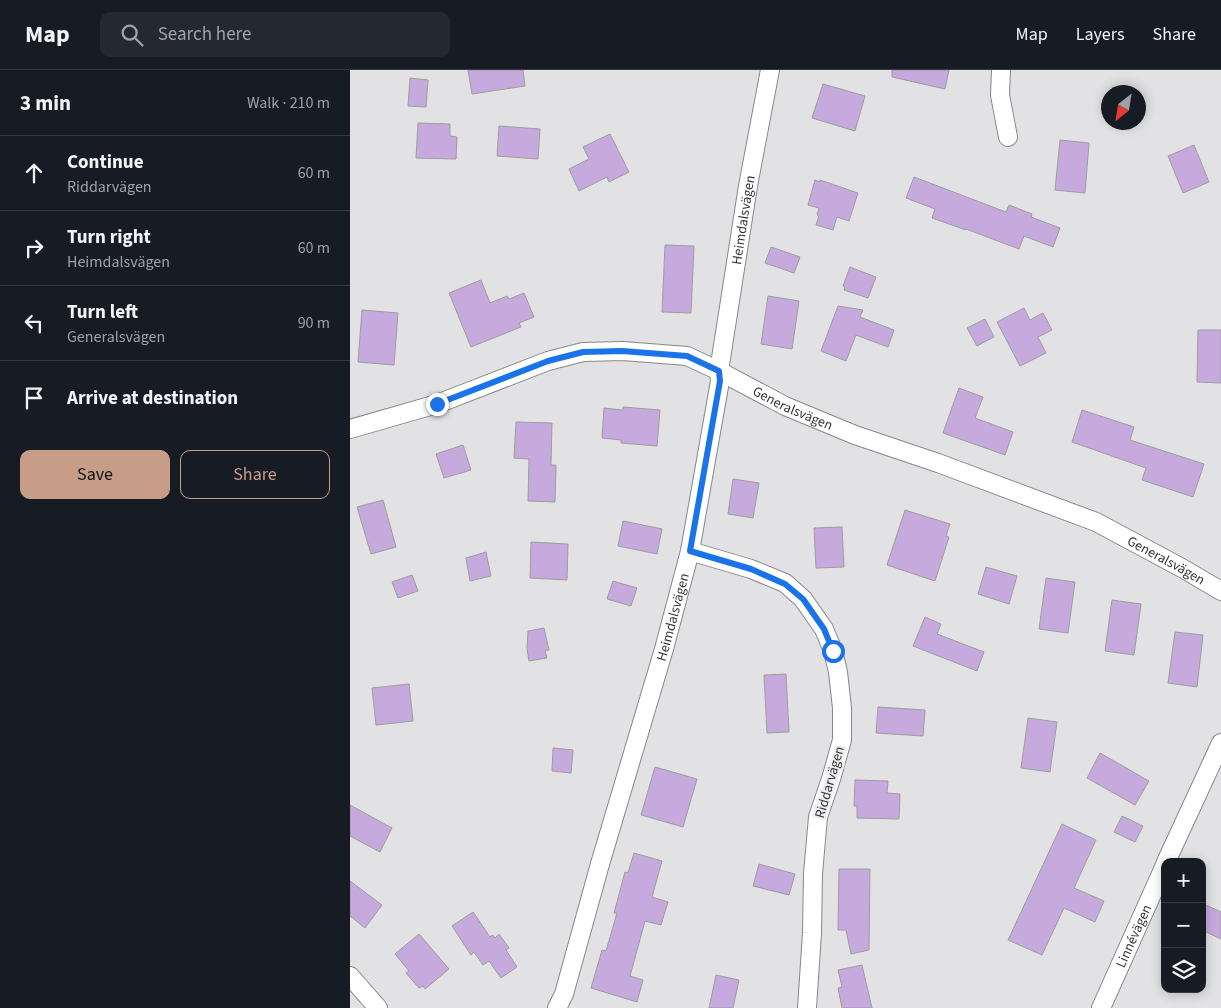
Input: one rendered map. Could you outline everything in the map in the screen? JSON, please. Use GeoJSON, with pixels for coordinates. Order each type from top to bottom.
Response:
{"type":"FeatureCollection","features":[{"type":"Feature","properties":{"kind":"street","name":"Heimdalsvägen"},"geometry":{"type":"LineString","coordinates":[[557,1008],[564,994],[600,864],[664,649],[690,551],[720,381],[719,371],[748,186],[770,70]]}},
{"type":"Feature","properties":{"kind":"street"},"geometry":{"type":"LineString","coordinates":[[1001,70],[1000,95],[1008,137]]}},
{"type":"Feature","properties":{"kind":"street","name":"Generalsvägen"},"geometry":{"type":"LineString","coordinates":[[350,429],[437,404],[548,361],[583,352],[622,351],[687,356],[785,406],[855,435],[938,463],[1096,522],[1221,591]]}},
{"type":"Feature","properties":{"kind":"street","name":"Riddarvägen"},"geometry":{"type":"LineString","coordinates":[[690,551],[751,569],[785,584],[803,599],[824,629],[833,651],[838,672],[842,708],[842,740],[818,817],[813,874],[812,933],[807,1008]]}},
{"type":"Feature","properties":{"kind":"street"},"geometry":{"type":"LineString","coordinates":[[1168,858],[1221,743]]}},
{"type":"Feature","properties":{"kind":"street","name":"Linnévägen"},"geometry":{"type":"LineString","coordinates":[[1101,1008],[1161,874]]}},
{"type":"Feature","properties":{"kind":"street"},"geometry":{"type":"LineString","coordinates":[[350,976],[378,1008]]}},
{"type":"Feature","properties":{"kind":"building"},"geometry":{"type":"Polygon","coordinates":[[[468,70],[523,70],[525,86],[472,94],[468,70]]]}},
{"type":"Feature","properties":{"kind":"building"},"geometry":{"type":"Polygon","coordinates":[[[892,70],[949,70],[945,89],[892,77],[892,70]]]}},
{"type":"Feature","properties":{"kind":"building"},"geometry":{"type":"Polygon","coordinates":[[[410,78],[428,80],[426,107],[408,106],[410,78]]]}},
{"type":"Feature","properties":{"kind":"building"},"geometry":{"type":"Polygon","coordinates":[[[823,84],[865,96],[855,131],[812,118],[823,84]]]}},
{"type":"Feature","properties":{"kind":"building"},"geometry":{"type":"Polygon","coordinates":[[[418,123],[450,124],[450,136],[457,137],[456,159],[416,158],[418,123]]]}},
{"type":"Feature","properties":{"kind":"building"},"geometry":{"type":"Polygon","coordinates":[[[499,126],[540,129],[538,159],[497,156],[499,126]]]}},
{"type":"Feature","properties":{"kind":"building"},"geometry":{"type":"Polygon","coordinates":[[[610,134],[629,172],[609,182],[607,177],[579,191],[569,169],[589,159],[583,147],[610,134]]]}},
{"type":"Feature","properties":{"kind":"building"},"geometry":{"type":"Polygon","coordinates":[[[1060,140],[1089,143],[1085,193],[1055,190],[1060,140]]]}},
{"type":"Feature","properties":{"kind":"building"},"geometry":{"type":"Polygon","coordinates":[[[1194,145],[1209,182],[1183,193],[1168,156],[1194,145]]]}},
{"type":"Feature","properties":{"kind":"building"},"geometry":{"type":"Polygon","coordinates":[[[914,177],[1006,212],[1009,205],[1032,214],[1031,217],[1060,228],[1053,247],[1024,236],[1019,249],[932,218],[935,209],[906,198],[914,177]]]}},
{"type":"Feature","properties":{"kind":"building"},"geometry":{"type":"Polygon","coordinates":[[[815,180],[858,193],[849,221],[837,217],[833,230],[816,225],[819,208],[808,205],[815,180]]]}},
{"type":"Feature","properties":{"kind":"building"},"geometry":{"type":"Polygon","coordinates":[[[665,245],[694,246],[691,313],[662,312],[665,245]]]}},
{"type":"Feature","properties":{"kind":"building"},"geometry":{"type":"Polygon","coordinates":[[[771,247],[800,257],[794,273],[765,263],[771,247]]]}},
{"type":"Feature","properties":{"kind":"building"},"geometry":{"type":"Polygon","coordinates":[[[850,267],[876,277],[868,298],[844,290],[845,287],[843,286],[850,267]]]}},
{"type":"Feature","properties":{"kind":"building"},"geometry":{"type":"Polygon","coordinates":[[[481,280],[490,303],[507,296],[509,299],[524,293],[534,317],[519,323],[521,327],[471,347],[449,293],[481,280]]]}},
{"type":"Feature","properties":{"kind":"building"},"geometry":{"type":"Polygon","coordinates":[[[768,296],[799,301],[792,349],[761,344],[768,296]]]}},
{"type":"Feature","properties":{"kind":"building"},"geometry":{"type":"Polygon","coordinates":[[[838,306],[863,310],[860,317],[894,330],[888,347],[856,335],[846,361],[821,351],[838,306]]]}},
{"type":"Feature","properties":{"kind":"building"},"geometry":{"type":"Polygon","coordinates":[[[1024,308],[1030,320],[1043,313],[1052,330],[1038,337],[1046,353],[1020,366],[997,322],[1024,308]]]}},
{"type":"Feature","properties":{"kind":"building"},"geometry":{"type":"Polygon","coordinates":[[[362,310],[398,313],[394,365],[358,362],[362,310]]]}},
{"type":"Feature","properties":{"kind":"building"},"geometry":{"type":"Polygon","coordinates":[[[985,319],[994,337],[977,346],[967,328],[985,319]]]}},
{"type":"Feature","properties":{"kind":"building"},"geometry":{"type":"Polygon","coordinates":[[[1198,330],[1221,330],[1221,383],[1197,382],[1198,330]]]}},
{"type":"Feature","properties":{"kind":"building"},"geometry":{"type":"Polygon","coordinates":[[[959,388],[983,397],[975,418],[1013,432],[1005,455],[943,433],[959,388]]]}},
{"type":"Feature","properties":{"kind":"building"},"geometry":{"type":"Polygon","coordinates":[[[623,407],[660,410],[657,446],[621,443],[621,440],[602,438],[604,408],[623,410],[623,407]]]}},
{"type":"Feature","properties":{"kind":"building"},"geometry":{"type":"Polygon","coordinates":[[[1082,410],[1134,427],[1130,440],[1204,464],[1193,497],[1142,480],[1146,468],[1072,442],[1082,410]]]}},
{"type":"Feature","properties":{"kind":"building"},"geometry":{"type":"Polygon","coordinates":[[[516,422],[552,423],[551,465],[556,465],[555,502],[528,501],[529,459],[514,458],[516,422]]]}},
{"type":"Feature","properties":{"kind":"building"},"geometry":{"type":"Polygon","coordinates":[[[463,445],[471,470],[444,478],[436,454],[463,445]]]}},
{"type":"Feature","properties":{"kind":"building"},"geometry":{"type":"Polygon","coordinates":[[[733,479],[759,483],[753,518],[728,514],[733,479]]]}},
{"type":"Feature","properties":{"kind":"building"},"geometry":{"type":"Polygon","coordinates":[[[383,500],[396,547],[371,554],[357,507],[383,500]]]}},
{"type":"Feature","properties":{"kind":"building"},"geometry":{"type":"Polygon","coordinates":[[[905,510],[950,524],[946,536],[949,537],[935,581],[887,565],[905,510]]]}},
{"type":"Feature","properties":{"kind":"building"},"geometry":{"type":"Polygon","coordinates":[[[623,521],[662,529],[657,554],[618,546],[623,521]]]}},
{"type":"Feature","properties":{"kind":"building"},"geometry":{"type":"Polygon","coordinates":[[[842,527],[844,567],[816,568],[814,528],[842,527]]]}},
{"type":"Feature","properties":{"kind":"building"},"geometry":{"type":"Polygon","coordinates":[[[531,542],[568,544],[567,580],[530,578],[531,542]]]}},
{"type":"Feature","properties":{"kind":"building"},"geometry":{"type":"Polygon","coordinates":[[[486,552],[491,576],[470,581],[466,558],[486,552]]]}},
{"type":"Feature","properties":{"kind":"building"},"geometry":{"type":"Polygon","coordinates":[[[986,567],[1017,576],[1009,604],[978,594],[986,567]]]}},
{"type":"Feature","properties":{"kind":"building"},"geometry":{"type":"Polygon","coordinates":[[[412,575],[418,591],[398,598],[392,582],[412,575]]]}},
{"type":"Feature","properties":{"kind":"building"},"geometry":{"type":"Polygon","coordinates":[[[1046,578],[1075,582],[1068,633],[1039,629],[1046,578]]]}},
{"type":"Feature","properties":{"kind":"building"},"geometry":{"type":"Polygon","coordinates":[[[613,581],[637,588],[631,606],[607,599],[613,581]]]}},
{"type":"Feature","properties":{"kind":"building"},"geometry":{"type":"Polygon","coordinates":[[[1112,600],[1141,604],[1134,655],[1105,651],[1112,600]]]}},
{"type":"Feature","properties":{"kind":"building"},"geometry":{"type":"Polygon","coordinates":[[[925,617],[941,624],[937,634],[984,652],[977,671],[913,646],[925,617]]]}},
{"type":"Feature","properties":{"kind":"building"},"geometry":{"type":"Polygon","coordinates":[[[544,628],[549,650],[545,651],[547,658],[529,661],[527,649],[528,631],[544,628]]]}},
{"type":"Feature","properties":{"kind":"building"},"geometry":{"type":"Polygon","coordinates":[[[1175,632],[1203,635],[1197,687],[1168,683],[1175,632]]]}},
{"type":"Feature","properties":{"kind":"building"},"geometry":{"type":"Polygon","coordinates":[[[786,674],[789,732],[767,733],[764,675],[786,674]]]}},
{"type":"Feature","properties":{"kind":"building"},"geometry":{"type":"Polygon","coordinates":[[[409,684],[413,721],[376,725],[372,688],[409,684]]]}},
{"type":"Feature","properties":{"kind":"building"},"geometry":{"type":"Polygon","coordinates":[[[878,707],[925,710],[923,736],[876,733],[878,707]]]}},
{"type":"Feature","properties":{"kind":"building"},"geometry":{"type":"Polygon","coordinates":[[[1028,718],[1057,722],[1050,772],[1021,768],[1028,718]]]}},
{"type":"Feature","properties":{"kind":"building"},"geometry":{"type":"Polygon","coordinates":[[[553,748],[573,750],[571,773],[552,771],[553,748]]]}},
{"type":"Feature","properties":{"kind":"building"},"geometry":{"type":"Polygon","coordinates":[[[1100,753],[1149,781],[1135,805],[1087,778],[1100,753]]]}},
{"type":"Feature","properties":{"kind":"building"},"geometry":{"type":"Polygon","coordinates":[[[655,767],[697,779],[683,827],[641,815],[655,767]]]}},
{"type":"Feature","properties":{"kind":"building"},"geometry":{"type":"Polygon","coordinates":[[[855,780],[888,781],[887,793],[900,794],[899,819],[857,818],[857,806],[854,806],[855,780]]]}},
{"type":"Feature","properties":{"kind":"building"},"geometry":{"type":"Polygon","coordinates":[[[350,805],[392,828],[380,852],[350,836],[350,805]]]}},
{"type":"Feature","properties":{"kind":"building"},"geometry":{"type":"Polygon","coordinates":[[[1122,816],[1143,826],[1135,842],[1114,832],[1122,816]]]}},
{"type":"Feature","properties":{"kind":"building"},"geometry":{"type":"Polygon","coordinates":[[[1062,824],[1096,840],[1074,888],[1104,901],[1095,922],[1064,908],[1042,955],[1008,940],[1062,824]]]}},
{"type":"Feature","properties":{"kind":"building"},"geometry":{"type":"Polygon","coordinates":[[[634,853],[662,861],[652,897],[668,902],[661,925],[645,921],[630,976],[643,980],[637,1002],[591,988],[602,950],[606,951],[617,913],[614,913],[625,872],[628,873],[634,853]]]}},
{"type":"Feature","properties":{"kind":"building"},"geometry":{"type":"Polygon","coordinates":[[[759,864],[795,874],[789,895],[753,886],[759,864]]]}},
{"type":"Feature","properties":{"kind":"building"},"geometry":{"type":"Polygon","coordinates":[[[839,869],[870,869],[869,950],[851,954],[846,930],[838,930],[839,869]]]}},
{"type":"Feature","properties":{"kind":"building"},"geometry":{"type":"Polygon","coordinates":[[[350,881],[382,905],[365,928],[350,916],[350,881]]]}},
{"type":"Feature","properties":{"kind":"building"},"geometry":{"type":"Polygon","coordinates":[[[1206,905],[1221,912],[1221,939],[1206,932],[1206,905]]]}},
{"type":"Feature","properties":{"kind":"building"},"geometry":{"type":"Polygon","coordinates":[[[473,912],[490,937],[493,935],[495,938],[499,934],[509,948],[506,950],[517,967],[501,978],[489,961],[483,965],[474,952],[471,955],[452,926],[473,912]]]}},
{"type":"Feature","properties":{"kind":"building"},"geometry":{"type":"Polygon","coordinates":[[[419,934],[449,969],[425,989],[423,986],[419,988],[406,973],[409,971],[395,954],[419,934]]]}},
{"type":"Feature","properties":{"kind":"building"},"geometry":{"type":"Polygon","coordinates":[[[862,965],[872,1008],[842,1008],[838,988],[842,987],[838,970],[862,965]]]}},
{"type":"Feature","properties":{"kind":"building"},"geometry":{"type":"Polygon","coordinates":[[[716,975],[739,980],[733,1008],[709,1008],[716,975]]]}},
{"type":"Feature","properties":{"kind":"route"},"geometry":{"type":"LineString","coordinates":[[437,404],[548,361],[583,352],[622,351],[687,356],[719,371],[720,381],[690,551],[751,569],[785,584],[803,599],[824,629],[833,651]]}}]}
